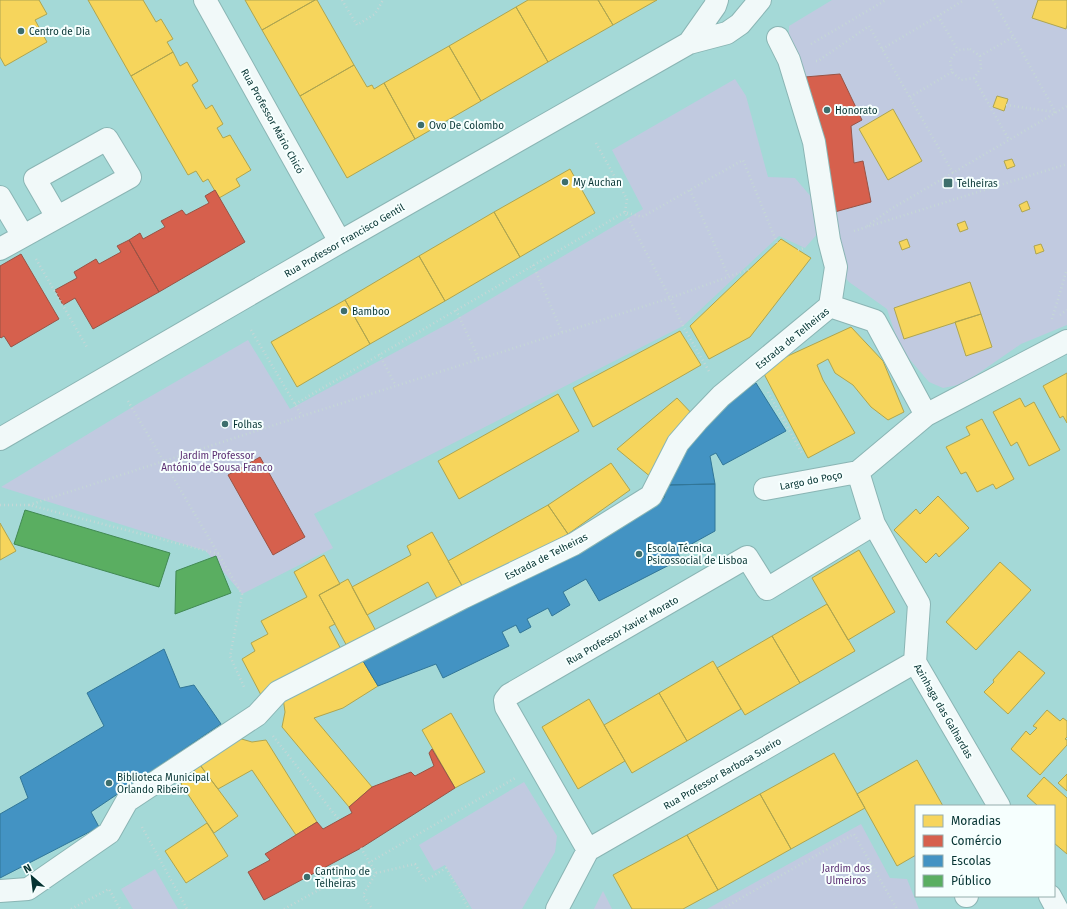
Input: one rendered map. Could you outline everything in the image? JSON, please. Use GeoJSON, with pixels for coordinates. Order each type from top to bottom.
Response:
{"type":"FeatureCollection","features":[{"type":"Feature","properties":{"kind":"street","name":"Rua Professor Mário Chicó"},"geometry":{"type":"LineString","coordinates":[[205,0],[340,242]]}},
{"type":"Feature","properties":{"kind":"street","name":"Rua Professor Francisco Gentil"},"geometry":{"type":"LineString","coordinates":[[689,43],[715,6],[717,0]]}},
{"type":"Feature","properties":{"kind":"street","name":"Rua Professor Francisco Gentil"},"geometry":{"type":"LineString","coordinates":[[0,439],[340,242],[689,43],[727,33],[740,24],[760,0]]}},
{"type":"Feature","properties":{"kind":"street"},"geometry":{"type":"LineString","coordinates":[[778,38],[794,59],[814,142],[829,240],[836,266],[830,306]]}},
{"type":"Feature","properties":{"kind":"street"},"geometry":{"type":"LineString","coordinates":[[0,197],[23,236]]}},
{"type":"Feature","properties":{"kind":"street"},"geometry":{"type":"LineString","coordinates":[[0,249],[57,217]]}},
{"type":"Feature","properties":{"kind":"street","name":"Estrada de Telheiras"},"geometry":{"type":"LineString","coordinates":[[0,891],[28,889],[109,833],[127,801],[257,716],[278,692],[464,597],[574,544],[651,496],[678,443],[721,396],[830,306],[875,321],[926,415]]}},
{"type":"Feature","properties":{"kind":"street"},"geometry":{"type":"LineString","coordinates":[[874,524],[858,472],[926,415],[1067,341]]}},
{"type":"Feature","properties":{"kind":"street","name":"Largo do Poço"},"geometry":{"type":"LineString","coordinates":[[765,489],[858,472]]}},
{"type":"Feature","properties":{"kind":"street","name":"Azinhaga das Galhardas"},"geometry":{"type":"LineString","coordinates":[[874,524],[919,604],[915,662],[998,805]]}},
{"type":"Feature","properties":{"kind":"street","name":"Rua Professor Xavier Morato"},"geometry":{"type":"LineString","coordinates":[[588,850],[506,708],[505,700],[509,695],[747,557],[767,589],[874,524]]}},
{"type":"Feature","properties":{"kind":"street","name":"Rua Professor Barbosa Sueiro"},"geometry":{"type":"LineString","coordinates":[[588,850],[915,662]]}},
{"type":"Feature","properties":{"kind":"street"},"geometry":{"type":"LineString","coordinates":[[557,909],[588,850]]}},
{"type":"Feature","properties":{"kind":"street"},"geometry":{"type":"LineString","coordinates":[[1051,897],[1057,909]]}},
{"type":"Feature","properties":{"kind":"path"},"geometry":{"type":"LineString","coordinates":[[342,0],[357,25],[374,14],[383,0]]}},
{"type":"Feature","properties":{"kind":"path"},"geometry":{"type":"LineString","coordinates":[[794,59],[802,49],[886,0]]}},
{"type":"Feature","properties":{"kind":"path"},"geometry":{"type":"LineString","coordinates":[[882,49],[964,0]]}},
{"type":"Feature","properties":{"kind":"path"},"geometry":{"type":"LineString","coordinates":[[993,0],[1056,112]]}},
{"type":"Feature","properties":{"kind":"path"},"geometry":{"type":"LineString","coordinates":[[938,16],[958,50]]}},
{"type":"Feature","properties":{"kind":"path"},"geometry":{"type":"LineString","coordinates":[[794,59],[818,61],[868,26],[954,173]]}},
{"type":"Feature","properties":{"kind":"path"},"geometry":{"type":"LineString","coordinates":[[980,56],[1013,37]]}},
{"type":"Feature","properties":{"kind":"path"},"geometry":{"type":"LineString","coordinates":[[970,49],[980,56],[981,68],[974,78],[961,80],[952,72],[950,60],[958,50],[970,49]]}},
{"type":"Feature","properties":{"kind":"path"},"geometry":{"type":"LineString","coordinates":[[910,97],[952,72]]}},
{"type":"Feature","properties":{"kind":"path"},"geometry":{"type":"LineString","coordinates":[[974,78],[1009,140]]}},
{"type":"Feature","properties":{"kind":"path"},"geometry":{"type":"LineString","coordinates":[[1006,105],[1056,112]]}},
{"type":"Feature","properties":{"kind":"path"},"geometry":{"type":"LineString","coordinates":[[864,228],[891,209],[1067,106]]}},
{"type":"Feature","properties":{"kind":"path"},"geometry":{"type":"LineString","coordinates":[[596,143],[627,198],[625,212],[670,298],[682,326],[705,364],[721,396]]}},
{"type":"Feature","properties":{"kind":"path"},"geometry":{"type":"LineString","coordinates":[[295,404],[625,212],[642,217],[743,160],[777,243]]}},
{"type":"Feature","properties":{"kind":"path"},"geometry":{"type":"LineString","coordinates":[[829,240],[1067,164]]}},
{"type":"Feature","properties":{"kind":"path"},"geometry":{"type":"LineString","coordinates":[[690,190],[729,277]]}},
{"type":"Feature","properties":{"kind":"path"},"geometry":{"type":"LineString","coordinates":[[23,236],[88,349]]}},
{"type":"Feature","properties":{"kind":"path"},"geometry":{"type":"LineString","coordinates":[[533,265],[562,332]]}},
{"type":"Feature","properties":{"kind":"path"},"geometry":{"type":"LineString","coordinates":[[29,505],[670,298],[750,269]]}},
{"type":"Feature","properties":{"kind":"path"},"geometry":{"type":"LineString","coordinates":[[1040,356],[1067,269]]}},
{"type":"Feature","properties":{"kind":"path"},"geometry":{"type":"LineString","coordinates":[[456,310],[479,359]]}},
{"type":"Feature","properties":{"kind":"path"},"geometry":{"type":"LineString","coordinates":[[251,330],[302,416]]}},
{"type":"Feature","properties":{"kind":"path"},"geometry":{"type":"LineString","coordinates":[[379,354],[396,386]]}},
{"type":"Feature","properties":{"kind":"path"},"geometry":{"type":"LineString","coordinates":[[755,368],[816,479]]}},
{"type":"Feature","properties":{"kind":"path"},"geometry":{"type":"LineString","coordinates":[[128,401],[242,594],[230,656],[257,716],[339,820]]}},
{"type":"Feature","properties":{"kind":"path"},"geometry":{"type":"LineString","coordinates":[[0,505],[29,505],[219,554]]}},
{"type":"Feature","properties":{"kind":"path"},"geometry":{"type":"LineString","coordinates":[[284,909],[370,862],[539,764]]}},
{"type":"Feature","properties":{"kind":"path"},"geometry":{"type":"LineString","coordinates":[[127,801],[187,909]]}},
{"type":"Feature","properties":{"kind":"path"},"geometry":{"type":"LineString","coordinates":[[722,909],[854,834],[897,909]]}},
{"type":"Feature","properties":{"kind":"path"},"geometry":{"type":"LineString","coordinates":[[361,848],[376,873]]}},
{"type":"Feature","properties":{"kind":"path"},"geometry":{"type":"LineString","coordinates":[[371,907],[363,895],[376,873],[415,864],[425,881],[446,868],[469,909]]}},
{"type":"Feature","properties":{"kind":"path"},"geometry":{"type":"LineString","coordinates":[[71,909],[109,889],[120,909]]}},
{"type":"Feature","properties":{"kind":"green space"},"geometry":{"type":"Polygon","coordinates":[[[832,0],[1067,0],[1067,325],[1021,344],[963,384],[943,388],[929,382],[900,348],[887,309],[849,282],[836,267],[789,60],[789,26],[832,0]]]}},
{"type":"Feature","properties":{"kind":"green space","name":"Jardim Professor António de Sousa Franco"},"geometry":{"type":"Polygon","coordinates":[[[735,79],[746,96],[768,177],[795,178],[819,206],[819,232],[805,248],[779,236],[683,326],[314,514],[333,548],[242,594],[206,551],[1,487],[139,403],[248,340],[290,409],[453,321],[643,209],[612,150],[735,79]]]}},
{"type":"Feature","properties":{"kind":"green space"},"geometry":{"type":"Polygon","coordinates":[[[524,782],[557,836],[555,852],[522,909],[472,909],[445,865],[434,871],[419,845],[524,782]]]}},
{"type":"Feature","properties":{"kind":"green space","name":"Jardim dos Ulmeiros"},"geometry":{"type":"Polygon","coordinates":[[[861,824],[890,878],[907,879],[919,909],[707,909],[861,824]]]}},
{"type":"Feature","properties":{"kind":"green space"},"geometry":{"type":"Polygon","coordinates":[[[155,869],[178,909],[133,909],[121,889],[155,869]]]}},
{"type":"Feature","properties":{"kind":"green space"},"geometry":{"type":"Polygon","coordinates":[[[603,891],[612,909],[594,909],[603,891]]]}},
{"type":"Feature","properties":{"kind":"building: Moradias","name":"Centro de Dia"},"geometry":{"type":"Polygon","coordinates":[[[0,0],[39,0],[47,14],[35,20],[47,42],[5,66],[0,57],[0,0]]]}},
{"type":"Feature","properties":{"kind":"building: Moradias"},"geometry":{"type":"Polygon","coordinates":[[[88,0],[143,0],[156,22],[161,19],[173,39],[167,42],[173,52],[131,76],[88,0]]]}},
{"type":"Feature","properties":{"kind":"building: Moradias"},"geometry":{"type":"Polygon","coordinates":[[[245,0],[315,0],[262,30],[245,0]]]}},
{"type":"Feature","properties":{"kind":"building: Moradias"},"geometry":{"type":"Polygon","coordinates":[[[317,0],[354,65],[300,96],[262,30],[317,0]]]}},
{"type":"Feature","properties":{"kind":"building: Moradias"},"geometry":{"type":"Polygon","coordinates":[[[528,0],[598,0],[613,25],[548,62],[516,7],[528,0]]]}},
{"type":"Feature","properties":{"kind":"building: Moradias"},"geometry":{"type":"Polygon","coordinates":[[[598,0],[657,0],[613,25],[598,0]]]}},
{"type":"Feature","properties":{"kind":"building: Moradias"},"geometry":{"type":"Polygon","coordinates":[[[1038,0],[1067,0],[1066,29],[1032,18],[1038,0]]]}},
{"type":"Feature","properties":{"kind":"building: Moradias"},"geometry":{"type":"Polygon","coordinates":[[[516,7],[548,62],[481,101],[449,46],[516,7]]]}},
{"type":"Feature","properties":{"kind":"building: Moradias"},"geometry":{"type":"Polygon","coordinates":[[[449,46],[481,101],[415,139],[384,83],[449,46]]]}},
{"type":"Feature","properties":{"kind":"building: Moradias"},"geometry":{"type":"Polygon","coordinates":[[[173,52],[180,66],[187,62],[198,81],[192,85],[206,109],[212,105],[223,124],[217,128],[223,138],[230,135],[251,170],[236,179],[240,186],[219,198],[208,179],[203,182],[196,171],[188,175],[131,76],[173,52]]]}},
{"type":"Feature","properties":{"kind":"building: Moradias"},"geometry":{"type":"Polygon","coordinates":[[[354,65],[367,87],[372,85],[374,89],[384,83],[415,139],[347,178],[300,96],[354,65]]]}},
{"type":"Feature","properties":{"kind":"building: Moradias"},"geometry":{"type":"Polygon","coordinates":[[[997,96],[1008,99],[1004,111],[993,107],[997,96]]]}},
{"type":"Feature","properties":{"kind":"building: Moradias"},"geometry":{"type":"Polygon","coordinates":[[[893,109],[922,161],[888,180],[859,129],[893,109]]]}},
{"type":"Feature","properties":{"kind":"building: Moradias"},"geometry":{"type":"Polygon","coordinates":[[[1012,159],[1015,166],[1007,169],[1004,161],[1012,159]]]}},
{"type":"Feature","properties":{"kind":"building: Moradias"},"geometry":{"type":"Polygon","coordinates":[[[570,169],[595,213],[520,257],[494,212],[570,169]]]}},
{"type":"Feature","properties":{"kind":"building: Moradias"},"geometry":{"type":"Polygon","coordinates":[[[1027,201],[1030,209],[1022,212],[1019,205],[1027,201]]]}},
{"type":"Feature","properties":{"kind":"building: Moradias"},"geometry":{"type":"Polygon","coordinates":[[[494,212],[520,257],[445,301],[419,256],[494,212]]]}},
{"type":"Feature","properties":{"kind":"building: Moradias"},"geometry":{"type":"Polygon","coordinates":[[[965,221],[968,229],[960,232],[957,224],[965,221]]]}},
{"type":"Feature","properties":{"kind":"building: Moradias"},"geometry":{"type":"Polygon","coordinates":[[[781,239],[811,258],[750,337],[709,359],[690,326],[781,239]]]}},
{"type":"Feature","properties":{"kind":"building: Moradias"},"geometry":{"type":"Polygon","coordinates":[[[907,239],[910,247],[902,250],[899,242],[907,239]]]}},
{"type":"Feature","properties":{"kind":"building: Moradias"},"geometry":{"type":"Polygon","coordinates":[[[1041,244],[1044,251],[1036,254],[1034,246],[1041,244]]]}},
{"type":"Feature","properties":{"kind":"building: Moradias"},"geometry":{"type":"Polygon","coordinates":[[[419,256],[445,301],[370,344],[345,300],[419,256]]]}},
{"type":"Feature","properties":{"kind":"building: Moradias"},"geometry":{"type":"Polygon","coordinates":[[[970,282],[981,314],[904,339],[894,308],[970,282]]]}},
{"type":"Feature","properties":{"kind":"building: Moradias"},"geometry":{"type":"Polygon","coordinates":[[[345,300],[370,344],[297,387],[271,342],[345,300]]]}},
{"type":"Feature","properties":{"kind":"building: Moradias"},"geometry":{"type":"Polygon","coordinates":[[[981,314],[992,347],[966,356],[955,322],[981,314]]]}},
{"type":"Feature","properties":{"kind":"building: Moradias"},"geometry":{"type":"Polygon","coordinates":[[[851,327],[883,361],[904,412],[888,420],[871,407],[853,385],[835,373],[828,359],[817,365],[823,380],[855,433],[808,458],[763,372],[779,360],[851,327]]]}},
{"type":"Feature","properties":{"kind":"building: Moradias"},"geometry":{"type":"Polygon","coordinates":[[[680,331],[701,365],[593,427],[573,388],[680,331]]]}},
{"type":"Feature","properties":{"kind":"building: Moradias"},"geometry":{"type":"Polygon","coordinates":[[[1067,373],[1067,423],[1063,416],[1060,418],[1043,386],[1067,373]]]}},
{"type":"Feature","properties":{"kind":"building: Moradias"},"geometry":{"type":"Polygon","coordinates":[[[558,394],[579,431],[459,499],[438,461],[558,394]]]}},
{"type":"Feature","properties":{"kind":"building: Moradias"},"geometry":{"type":"Polygon","coordinates":[[[677,398],[696,418],[652,478],[617,449],[677,398]]]}},
{"type":"Feature","properties":{"kind":"building: Moradias"},"geometry":{"type":"Polygon","coordinates":[[[1020,398],[1025,407],[1034,402],[1060,450],[1029,466],[1017,442],[1011,446],[993,412],[1020,398]]]}},
{"type":"Feature","properties":{"kind":"building: Moradias"},"geometry":{"type":"Polygon","coordinates":[[[982,419],[1014,479],[996,489],[993,484],[977,492],[966,472],[961,474],[946,447],[970,435],[966,427],[982,419]]]}},
{"type":"Feature","properties":{"kind":"building: Moradias"},"geometry":{"type":"Polygon","coordinates":[[[611,463],[630,490],[568,534],[548,505],[611,463]]]}},
{"type":"Feature","properties":{"kind":"building: Moradias"},"geometry":{"type":"Polygon","coordinates":[[[938,496],[969,528],[939,557],[936,553],[926,563],[894,530],[916,509],[920,514],[938,496]]]}},
{"type":"Feature","properties":{"kind":"building: Moradias"},"geometry":{"type":"Polygon","coordinates":[[[548,505],[568,534],[465,591],[448,561],[548,505]]]}},
{"type":"Feature","properties":{"kind":"building: Moradias"},"geometry":{"type":"Polygon","coordinates":[[[0,523],[16,551],[0,560],[0,523]]]}},
{"type":"Feature","properties":{"kind":"building: Moradias"},"geometry":{"type":"Polygon","coordinates":[[[432,532],[465,591],[440,604],[428,582],[367,615],[352,587],[411,555],[407,546],[432,532]]]}},
{"type":"Feature","properties":{"kind":"building: Moradias"},"geometry":{"type":"Polygon","coordinates":[[[859,550],[895,612],[848,640],[812,578],[859,550]]]}},
{"type":"Feature","properties":{"kind":"building: Moradias"},"geometry":{"type":"Polygon","coordinates":[[[324,555],[340,584],[319,595],[335,624],[329,627],[342,651],[261,695],[242,659],[255,651],[251,643],[268,634],[261,621],[307,597],[294,572],[324,555]]]}},
{"type":"Feature","properties":{"kind":"building: Moradias"},"geometry":{"type":"Polygon","coordinates":[[[1000,562],[1031,590],[976,650],[946,622],[1000,562]]]}},
{"type":"Feature","properties":{"kind":"building: Moradias"},"geometry":{"type":"Polygon","coordinates":[[[348,579],[377,633],[348,648],[319,595],[348,579]]]}},
{"type":"Feature","properties":{"kind":"building: Moradias"},"geometry":{"type":"Polygon","coordinates":[[[827,604],[855,651],[800,683],[772,636],[827,604]]]}},
{"type":"Feature","properties":{"kind":"building: Moradias"},"geometry":{"type":"Polygon","coordinates":[[[772,636],[800,683],[745,715],[717,668],[772,636]]]}},
{"type":"Feature","properties":{"kind":"building: Moradias"},"geometry":{"type":"Polygon","coordinates":[[[1019,651],[1045,673],[1008,714],[984,692],[1019,651]]]}},
{"type":"Feature","properties":{"kind":"building: Moradias"},"geometry":{"type":"Polygon","coordinates":[[[360,656],[378,686],[343,708],[314,718],[372,787],[349,807],[282,727],[285,712],[283,698],[360,656]]]}},
{"type":"Feature","properties":{"kind":"building: Moradias"},"geometry":{"type":"Polygon","coordinates":[[[713,661],[741,709],[687,741],[659,693],[713,661]]]}},
{"type":"Feature","properties":{"kind":"building: Moradias"},"geometry":{"type":"Polygon","coordinates":[[[659,693],[687,741],[632,773],[604,725],[659,693]]]}},
{"type":"Feature","properties":{"kind":"building: Moradias"},"geometry":{"type":"Polygon","coordinates":[[[589,699],[625,761],[578,789],[542,727],[589,699]]]}},
{"type":"Feature","properties":{"kind":"building: Moradias"},"geometry":{"type":"Polygon","coordinates":[[[1047,710],[1060,721],[1063,718],[1067,721],[1067,737],[1065,739],[1067,740],[1067,745],[1040,775],[1011,749],[1026,731],[1030,735],[1037,728],[1033,726],[1047,710]]]}},
{"type":"Feature","properties":{"kind":"building: Moradias"},"geometry":{"type":"Polygon","coordinates":[[[451,713],[485,772],[455,788],[422,730],[451,713]]]}},
{"type":"Feature","properties":{"kind":"building: Moradias"},"geometry":{"type":"Polygon","coordinates":[[[238,738],[252,742],[266,740],[317,822],[296,835],[252,770],[218,789],[200,765],[238,738]]]}},
{"type":"Feature","properties":{"kind":"building: Moradias"},"geometry":{"type":"Polygon","coordinates":[[[834,753],[865,808],[791,849],[760,794],[834,753]]]}},
{"type":"Feature","properties":{"kind":"building: Moradias"},"geometry":{"type":"Polygon","coordinates":[[[917,760],[942,805],[915,805],[915,856],[897,866],[857,794],[917,760]]]}},
{"type":"Feature","properties":{"kind":"building: Moradias"},"geometry":{"type":"Polygon","coordinates":[[[200,765],[238,816],[214,833],[181,784],[200,765]]]}},
{"type":"Feature","properties":{"kind":"building: Moradias"},"geometry":{"type":"Polygon","coordinates":[[[1067,774],[1067,791],[1058,783],[1067,774]]]}},
{"type":"Feature","properties":{"kind":"building: Moradias"},"geometry":{"type":"Polygon","coordinates":[[[1044,777],[1067,798],[1067,854],[1055,844],[1055,805],[1037,805],[1027,796],[1044,777]]]}},
{"type":"Feature","properties":{"kind":"building: Moradias"},"geometry":{"type":"Polygon","coordinates":[[[760,794],[791,849],[718,890],[687,835],[760,794]]]}},
{"type":"Feature","properties":{"kind":"building: Moradias"},"geometry":{"type":"Polygon","coordinates":[[[207,823],[228,856],[186,883],[165,851],[207,823]]]}},
{"type":"Feature","properties":{"kind":"building: Moradias"},"geometry":{"type":"Polygon","coordinates":[[[687,835],[718,890],[683,909],[632,909],[613,875],[687,835]]]}},
{"type":"Feature","properties":{"kind":"building: Comércio"},"geometry":{"type":"Polygon","coordinates":[[[840,74],[862,120],[851,126],[854,163],[863,161],[871,202],[831,213],[805,77],[840,74]]]}},
{"type":"Feature","properties":{"kind":"building: Comércio"},"geometry":{"type":"Polygon","coordinates":[[[215,190],[245,242],[159,292],[129,240],[140,233],[143,239],[165,227],[161,221],[182,210],[186,215],[209,203],[205,196],[215,190]]]}},
{"type":"Feature","properties":{"kind":"building: Comércio"},"geometry":{"type":"Polygon","coordinates":[[[129,240],[159,292],[93,329],[75,298],[63,305],[55,290],[77,278],[74,272],[96,259],[99,264],[121,252],[117,246],[129,240]]]}},
{"type":"Feature","properties":{"kind":"building: Comércio"},"geometry":{"type":"Polygon","coordinates":[[[21,254],[59,319],[11,347],[4,336],[1,338],[0,337],[0,266],[21,254]]]}},
{"type":"Feature","properties":{"kind":"building: Comércio"},"geometry":{"type":"Polygon","coordinates":[[[260,457],[305,537],[273,555],[228,475],[260,457]]]}},
{"type":"Feature","properties":{"kind":"building: Comércio"},"geometry":{"type":"Polygon","coordinates":[[[432,749],[455,788],[361,848],[264,900],[248,872],[270,860],[265,854],[317,822],[323,829],[352,813],[349,807],[372,787],[411,772],[415,776],[434,766],[429,753],[432,749]]]}},
{"type":"Feature","properties":{"kind":"building: Escolas"},"geometry":{"type":"Polygon","coordinates":[[[756,383],[786,431],[723,465],[716,453],[710,456],[715,484],[667,485],[699,424],[756,383]]]}},
{"type":"Feature","properties":{"kind":"building: Escolas"},"geometry":{"type":"Polygon","coordinates":[[[715,484],[715,531],[677,552],[681,559],[599,601],[586,579],[563,592],[570,605],[552,616],[548,608],[527,619],[531,627],[520,633],[516,625],[502,632],[509,646],[443,678],[436,664],[378,686],[360,656],[569,552],[664,498],[667,485],[715,484]]]}},
{"type":"Feature","properties":{"kind":"building: Escolas"},"geometry":{"type":"Polygon","coordinates":[[[164,649],[180,688],[194,685],[221,724],[91,812],[99,827],[0,878],[0,814],[28,798],[20,777],[104,726],[87,693],[164,649]]]}},
{"type":"Feature","properties":{"kind":"building: Público"},"geometry":{"type":"Polygon","coordinates":[[[25,510],[170,553],[159,587],[14,544],[25,510]]]}},
{"type":"Feature","properties":{"kind":"building: Público"},"geometry":{"type":"Polygon","coordinates":[[[216,556],[231,593],[175,614],[176,571],[216,556]]]}},
{"type":"Feature","properties":{"kind":"place","name":"Centro de Dia"},"geometry":{"type":"Point","coordinates":[21,31]}},
{"type":"Feature","properties":{"kind":"place","name":"Honorato"},"geometry":{"type":"Point","coordinates":[827,110]}},
{"type":"Feature","properties":{"kind":"place","name":"Ovo De Colombo"},"geometry":{"type":"Point","coordinates":[421,125]}},
{"type":"Feature","properties":{"kind":"place","name":"My Auchan"},"geometry":{"type":"Point","coordinates":[565,182]}},
{"type":"Feature","properties":{"kind":"place","name":"Telheiras"},"geometry":{"type":"Point","coordinates":[948,183]}},
{"type":"Feature","properties":{"kind":"place","name":"Bamboo"},"geometry":{"type":"Point","coordinates":[344,311]}},
{"type":"Feature","properties":{"kind":"place","name":"Folhas"},"geometry":{"type":"Point","coordinates":[225,424]}},
{"type":"Feature","properties":{"kind":"place","name":"Escola Técnica Psicossocial de Lisboa"},"geometry":{"type":"Point","coordinates":[639,554]}},
{"type":"Feature","properties":{"kind":"place","name":"Biblioteca Municipal Orlando Ribeiro"},"geometry":{"type":"Point","coordinates":[109,783]}},
{"type":"Feature","properties":{"kind":"place","name":"Cantinho de Telheiras"},"geometry":{"type":"Point","coordinates":[307,877]}}]}
